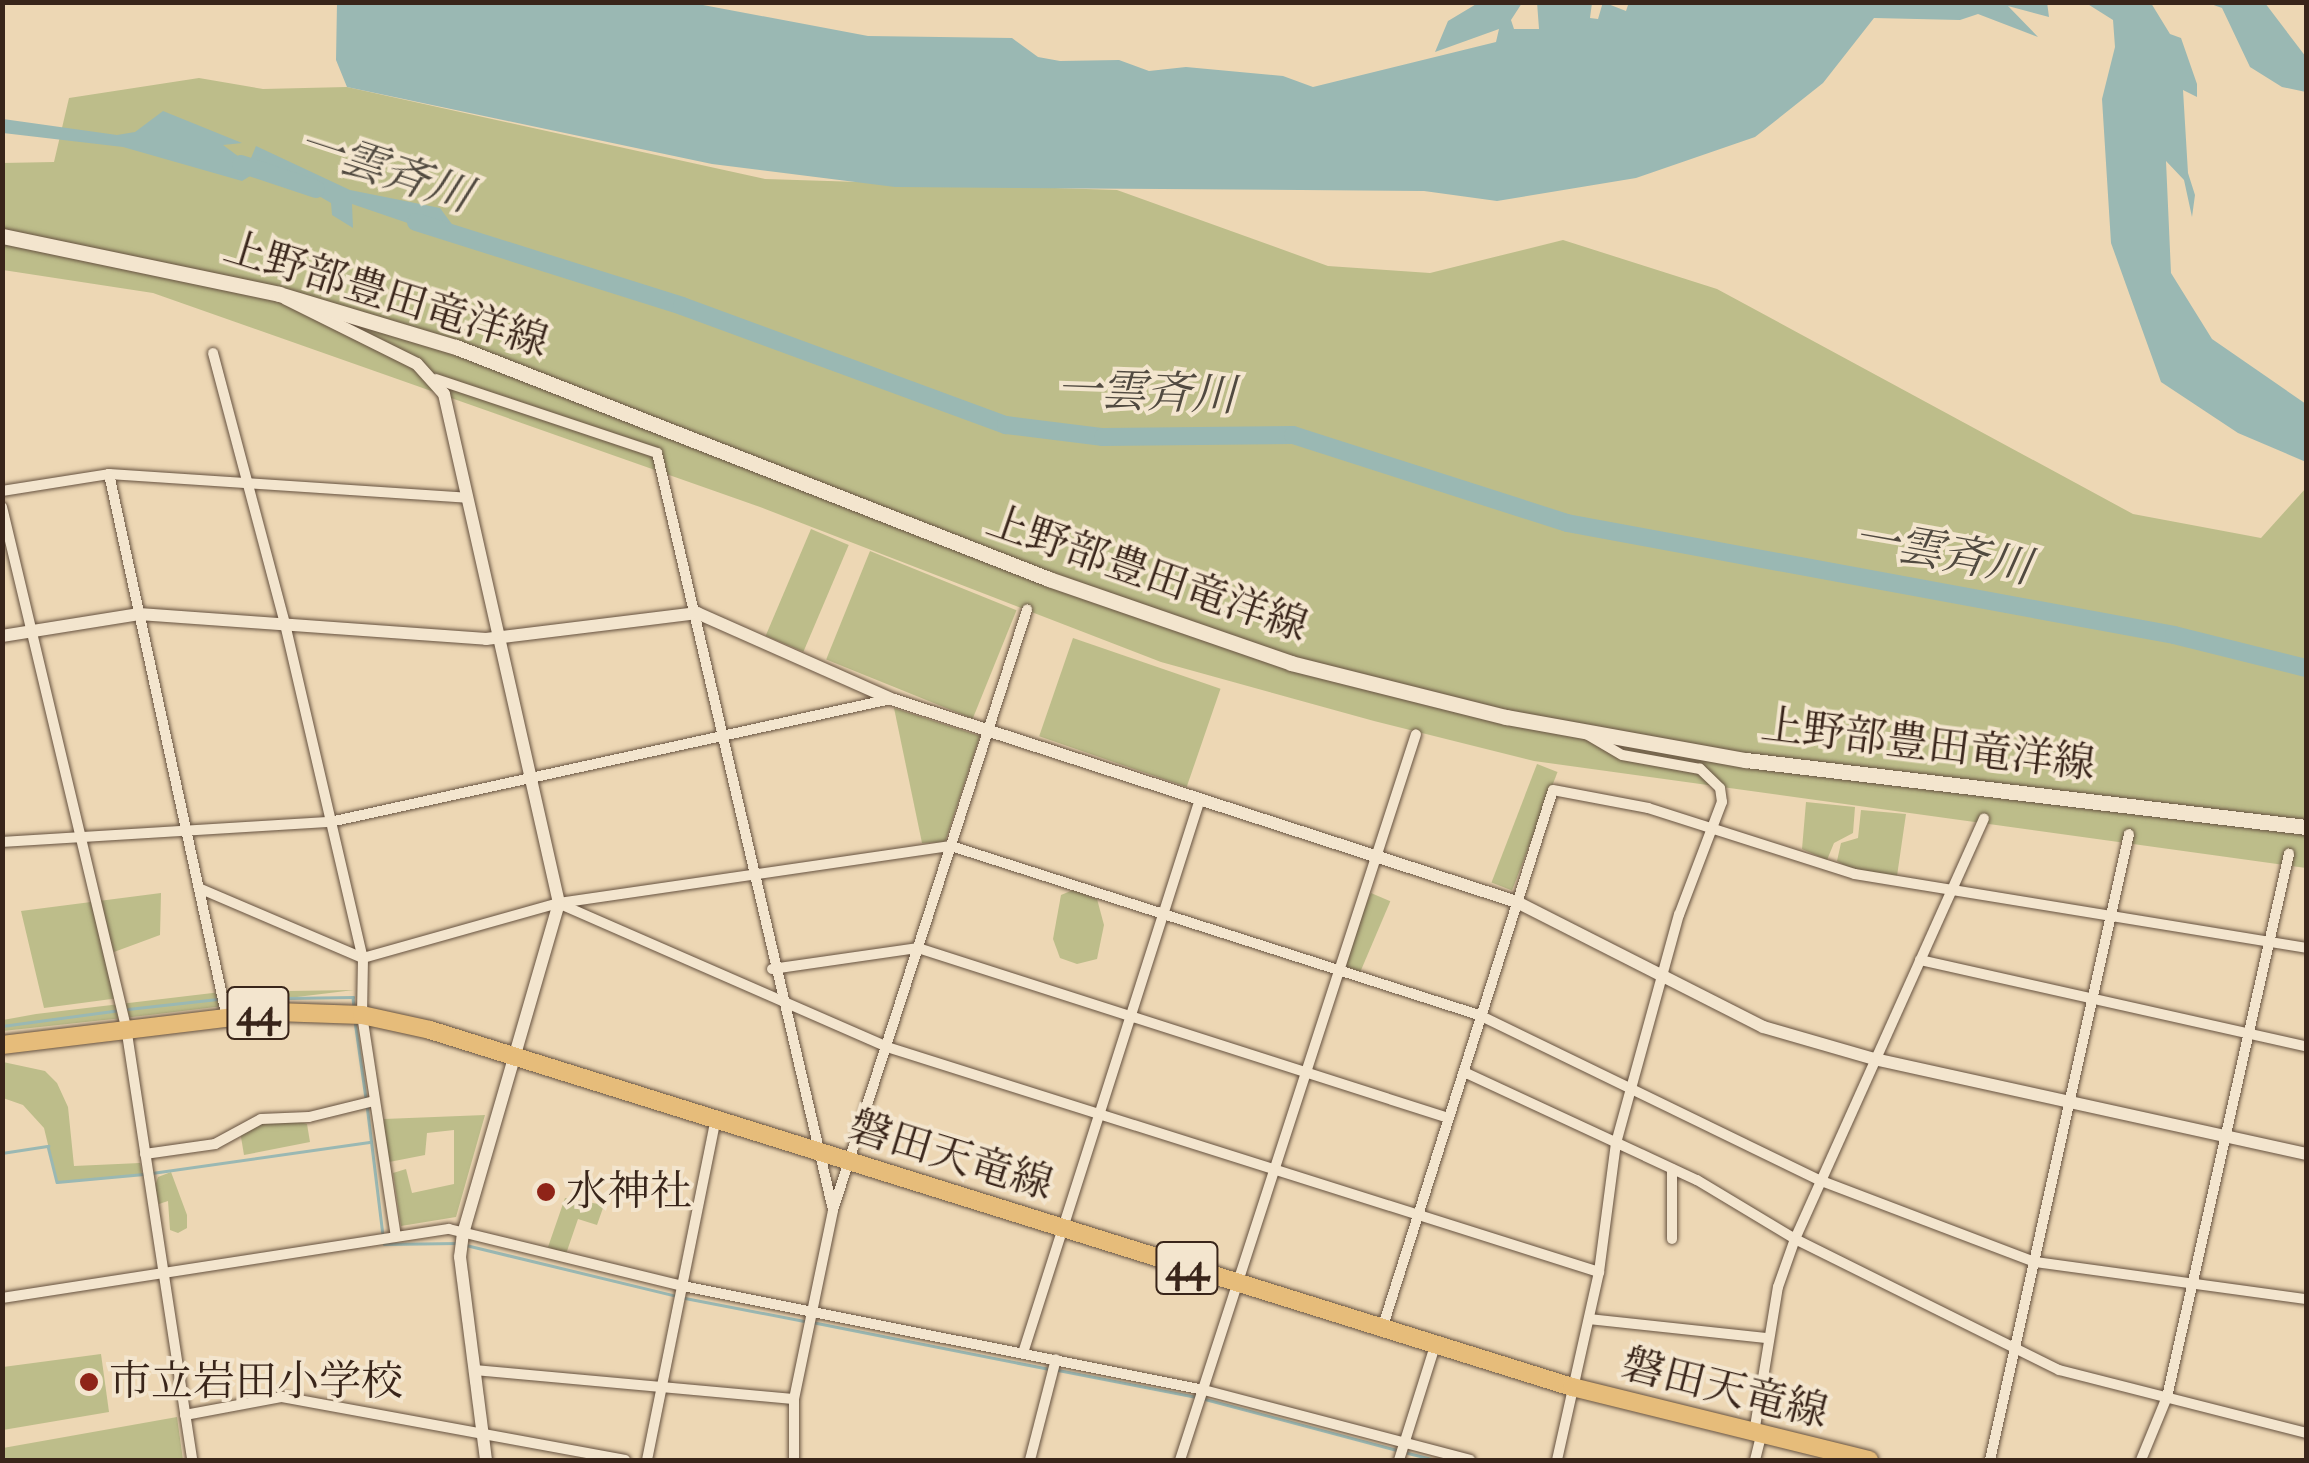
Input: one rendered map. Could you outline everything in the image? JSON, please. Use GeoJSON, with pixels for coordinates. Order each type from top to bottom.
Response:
{"type":"FeatureCollection","features":[{"type":"Feature","properties":{"kind":"main road","name":"上野部豊田竜洋線"},"geometry":{"type":"LineString","coordinates":[[5,236],[278,294],[596,398],[1048,580],[1291,663],[1582,732],[1926,784],[2306,827]]}},
{"type":"Feature","properties":{"kind":"main road","name":"磐田天竜線"},"geometry":{"type":"LineString","coordinates":[[2,1045],[226,1014],[362,1015],[512,1052],[1572,1387],[1869,1460]]}},
{"type":"Feature","properties":{"kind":"street"},"geometry":{"type":"LineString","coordinates":[[278,294],[436,378],[657,453],[725,736],[779,1001],[833,1210]]}},
{"type":"Feature","properties":{"kind":"street"},"geometry":{"type":"LineString","coordinates":[[213,353],[285,624],[363,958],[362,1015],[396,1236]]}},
{"type":"Feature","properties":{"kind":"street"},"geometry":{"type":"LineString","coordinates":[[436,378],[559,903],[512,1052],[463,1233],[486,1460]]}},
{"type":"Feature","properties":{"kind":"street"},"geometry":{"type":"LineString","coordinates":[[2,491],[108,474],[467,498]]}},
{"type":"Feature","properties":{"kind":"street"},"geometry":{"type":"LineString","coordinates":[[108,474],[189,828],[226,1014]]}},
{"type":"Feature","properties":{"kind":"street"},"geometry":{"type":"LineString","coordinates":[[2,507],[126,1028],[192,1460]]}},
{"type":"Feature","properties":{"kind":"street"},"geometry":{"type":"LineString","coordinates":[[794,1460],[794,1399],[809,1310],[833,1210],[1027,610]]}},
{"type":"Feature","properties":{"kind":"street"},"geometry":{"type":"LineString","coordinates":[[2,636],[139,614],[498,638],[697,613],[892,699],[1517,902],[1662,980],[1763,1027],[1874,1059],[2306,1154]]}},
{"type":"Feature","properties":{"kind":"street"},"geometry":{"type":"LineString","coordinates":[[2,842],[330,822],[892,699]]}},
{"type":"Feature","properties":{"kind":"street"},"geometry":{"type":"LineString","coordinates":[[1557,1460],[1599,1272],[1616,1143],[1678,914],[1722,802],[1711,776],[1622,756],[1582,732]]}},
{"type":"Feature","properties":{"kind":"street"},"geometry":{"type":"LineString","coordinates":[[1181,1460],[1416,734]]}},
{"type":"Feature","properties":{"kind":"street"},"geometry":{"type":"LineString","coordinates":[[1382,1330],[1554,790],[1715,828],[1855,874],[2306,948]]}},
{"type":"Feature","properties":{"kind":"street"},"geometry":{"type":"LineString","coordinates":[[1023,1353],[1059,1227],[1200,799]]}},
{"type":"Feature","properties":{"kind":"street"},"geometry":{"type":"LineString","coordinates":[[1755,1460],[1768,1338],[1794,1239],[1984,819]]}},
{"type":"Feature","properties":{"kind":"street"},"geometry":{"type":"LineString","coordinates":[[1990,1460],[2129,834]]}},
{"type":"Feature","properties":{"kind":"street"},"geometry":{"type":"LineString","coordinates":[[201,889],[363,958],[559,903],[752,871],[951,846],[1479,1016],[1819,1180],[2035,1262],[2306,1299]]}},
{"type":"Feature","properties":{"kind":"street"},"geometry":{"type":"LineString","coordinates":[[2141,1460],[2167,1397],[2288,854]]}},
{"type":"Feature","properties":{"kind":"street"},"geometry":{"type":"LineString","coordinates":[[559,903],[887,1047],[1599,1272]]}},
{"type":"Feature","properties":{"kind":"street"},"geometry":{"type":"LineString","coordinates":[[772,968],[918,948],[1448,1118]]}},
{"type":"Feature","properties":{"kind":"street"},"geometry":{"type":"LineString","coordinates":[[1920,960],[2306,1046]]}},
{"type":"Feature","properties":{"kind":"street"},"geometry":{"type":"LineString","coordinates":[[1464,1072],[1672,1169],[1794,1239],[2059,1370],[2306,1434]]}},
{"type":"Feature","properties":{"kind":"street"},"geometry":{"type":"LineString","coordinates":[[145,1154],[215,1144],[261,1119],[310,1117],[374,1101]]}},
{"type":"Feature","properties":{"kind":"street"},"geometry":{"type":"LineString","coordinates":[[647,1460],[716,1118]]}},
{"type":"Feature","properties":{"kind":"street"},"geometry":{"type":"LineString","coordinates":[[1672,1169],[1672,1239]]}},
{"type":"Feature","properties":{"kind":"street"},"geometry":{"type":"LineString","coordinates":[[2,1298],[396,1236],[463,1233],[683,1286],[1204,1390],[1470,1460]]}},
{"type":"Feature","properties":{"kind":"street"},"geometry":{"type":"LineString","coordinates":[[1589,1319],[1768,1338]]}},
{"type":"Feature","properties":{"kind":"street"},"geometry":{"type":"LineString","coordinates":[[1399,1460],[1435,1346]]}},
{"type":"Feature","properties":{"kind":"street"},"geometry":{"type":"LineString","coordinates":[[1030,1460],[1056,1360]]}},
{"type":"Feature","properties":{"kind":"street"},"geometry":{"type":"LineString","coordinates":[[474,1370],[663,1384],[794,1399]]}},
{"type":"Feature","properties":{"kind":"street"},"geometry":{"type":"LineString","coordinates":[[185,1415],[282,1397],[625,1460]]}},
{"type":"Feature","properties":{"kind":"green space"},"geometry":{"type":"Polygon","coordinates":[[[199,78],[263,89],[347,87],[765,179],[1117,190],[1328,266],[1430,273],[1563,240],[1717,289],[2133,514],[2261,538],[2306,488],[2306,868],[1534,761],[1374,721],[1161,662],[760,507],[153,293],[3,270],[2,163],[54,162],[69,98],[199,78]]]}},
{"type":"Feature","properties":{"kind":"green space"},"geometry":{"type":"Polygon","coordinates":[[[811,529],[849,545],[803,652],[766,636],[811,529]]]}},
{"type":"Feature","properties":{"kind":"green space"},"geometry":{"type":"Polygon","coordinates":[[[870,551],[1016,610],[973,719],[826,659],[870,551]]]}},
{"type":"Feature","properties":{"kind":"green space"},"geometry":{"type":"Polygon","coordinates":[[[1073,638],[1221,689],[1187,787],[1039,736],[1073,638]]]}},
{"type":"Feature","properties":{"kind":"green space"},"geometry":{"type":"Polygon","coordinates":[[[894,708],[980,736],[945,842],[922,843],[894,708]]]}},
{"type":"Feature","properties":{"kind":"green space"},"geometry":{"type":"Polygon","coordinates":[[[1537,764],[1558,772],[1512,890],[1491,883],[1537,764]]]}},
{"type":"Feature","properties":{"kind":"green space"},"geometry":{"type":"Polygon","coordinates":[[[1806,802],[1855,807],[1853,833],[1834,843],[1827,860],[1802,849],[1806,802]]]}},
{"type":"Feature","properties":{"kind":"green space"},"geometry":{"type":"Polygon","coordinates":[[[1861,810],[1906,814],[1897,876],[1861,875],[1837,861],[1841,843],[1858,838],[1861,810]]]}},
{"type":"Feature","properties":{"kind":"green space"},"geometry":{"type":"Polygon","coordinates":[[[1073,890],[1097,899],[1104,925],[1097,959],[1077,964],[1060,958],[1053,939],[1061,895],[1073,890]]]}},
{"type":"Feature","properties":{"kind":"green space"},"geometry":{"type":"Polygon","coordinates":[[[161,893],[160,935],[114,952],[103,919],[119,998],[44,1008],[21,911],[161,893]]]}},
{"type":"Feature","properties":{"kind":"green space"},"geometry":{"type":"Polygon","coordinates":[[[1371,893],[1390,901],[1360,972],[1341,964],[1371,893]]]}},
{"type":"Feature","properties":{"kind":"green space"},"geometry":{"type":"Polygon","coordinates":[[[354,990],[3,1031],[3,1020],[36,1014],[221,992],[354,990]]]}},
{"type":"Feature","properties":{"kind":"green space"},"geometry":{"type":"Polygon","coordinates":[[[3,1062],[45,1071],[57,1083],[68,1107],[74,1166],[140,1163],[142,1174],[57,1182],[44,1128],[23,1105],[3,1098],[3,1062]]]}},
{"type":"Feature","properties":{"kind":"green space"},"geometry":{"type":"Polygon","coordinates":[[[485,1115],[456,1217],[401,1226],[393,1173],[406,1169],[412,1193],[454,1184],[454,1130],[427,1133],[425,1155],[384,1163],[384,1119],[485,1115]]]}},
{"type":"Feature","properties":{"kind":"green space"},"geometry":{"type":"Polygon","coordinates":[[[250,1122],[307,1124],[310,1142],[244,1155],[240,1131],[250,1122]]]}},
{"type":"Feature","properties":{"kind":"green space"},"geometry":{"type":"Polygon","coordinates":[[[171,1172],[187,1215],[187,1228],[178,1233],[170,1230],[168,1201],[159,1204],[155,1186],[158,1177],[171,1172]]]}},
{"type":"Feature","properties":{"kind":"green space"},"geometry":{"type":"Polygon","coordinates":[[[565,1198],[604,1205],[597,1225],[578,1219],[566,1254],[548,1247],[565,1198]]]}},
{"type":"Feature","properties":{"kind":"green space"},"geometry":{"type":"Polygon","coordinates":[[[101,1354],[109,1412],[3,1430],[3,1367],[101,1354]]]}},
{"type":"Feature","properties":{"kind":"green space"},"geometry":{"type":"Polygon","coordinates":[[[177,1417],[183,1460],[3,1460],[3,1448],[177,1417]]]}},
{"type":"Feature","properties":{"kind":"water"},"geometry":{"type":"Polygon","coordinates":[[[687,2],[868,36],[1012,38],[1038,57],[1060,61],[1119,60],[1149,71],[1186,67],[1283,76],[1313,87],[1496,42],[1499,29],[1435,52],[1448,21],[1478,3],[1522,3],[1511,20],[1514,29],[1539,29],[1537,2],[1592,3],[1590,18],[1598,19],[1603,2],[1626,11],[1629,2],[2047,2],[2049,17],[2008,6],[2038,37],[1978,14],[1960,20],[1874,18],[1823,83],[1755,137],[1636,178],[1497,201],[1424,191],[895,187],[712,164],[347,87],[336,60],[337,3],[687,2]]]}},
{"type":"Feature","properties":{"kind":"water"},"geometry":{"type":"Polygon","coordinates":[[[2086,3],[2151,3],[2170,34],[2181,38],[2197,84],[2197,97],[2183,90],[2188,173],[2195,195],[2192,217],[2184,180],[2166,161],[2171,273],[2212,339],[2306,404],[2306,462],[2238,433],[2161,382],[2111,243],[2102,99],[2115,47],[2113,20],[2086,3]]]}},
{"type":"Feature","properties":{"kind":"water"},"geometry":{"type":"Polygon","coordinates":[[[2208,3],[2265,3],[2306,57],[2306,92],[2282,87],[2250,67],[2222,8],[2208,3]]]}},
{"type":"Feature","properties":{"kind":"water"},"geometry":{"type":"Polygon","coordinates":[[[163,111],[242,143],[223,145],[242,159],[251,158],[256,146],[350,190],[440,208],[454,227],[431,231],[352,204],[353,228],[332,215],[331,203],[267,166],[242,181],[123,147],[3,133],[3,119],[117,135],[135,132],[163,111]]]}},
{"type":"Feature","properties":{"kind":"waterway","name":"一雲斉川"},"geometry":{"type":"LineString","coordinates":[[241,164],[316,189]]}},
{"type":"Feature","properties":{"kind":"waterway","name":"一雲斉川"},"geometry":{"type":"LineString","coordinates":[[416,222],[682,306],[1006,425],[1103,437],[1293,435],[1567,523],[2174,635],[2306,668]]}},
{"type":"Feature","properties":{"kind":"waterway"},"geometry":{"type":"LineString","coordinates":[[227,999],[353,997],[354,1008]]}},
{"type":"Feature","properties":{"kind":"waterway"},"geometry":{"type":"LineString","coordinates":[[128,1009],[219,999]]}},
{"type":"Feature","properties":{"kind":"waterway"},"geometry":{"type":"LineString","coordinates":[[2,1026],[120,1010]]}},
{"type":"Feature","properties":{"kind":"waterway"},"geometry":{"type":"LineString","coordinates":[[355,1021],[366,1098]]}},
{"type":"Feature","properties":{"kind":"waterway"},"geometry":{"type":"LineString","coordinates":[[367,1105],[383,1236]]}},
{"type":"Feature","properties":{"kind":"waterway"},"geometry":{"type":"LineString","coordinates":[[152,1173],[371,1142]]}},
{"type":"Feature","properties":{"kind":"waterway"},"geometry":{"type":"LineString","coordinates":[[2,1153],[48,1146],[57,1182],[144,1174]]}},
{"type":"Feature","properties":{"kind":"waterway"},"geometry":{"type":"LineString","coordinates":[[384,1244],[458,1243]]}},
{"type":"Feature","properties":{"kind":"waterway"},"geometry":{"type":"LineString","coordinates":[[466,1245],[677,1296]]}},
{"type":"Feature","properties":{"kind":"waterway"},"geometry":{"type":"LineString","coordinates":[[685,1298],[804,1321]]}},
{"type":"Feature","properties":{"kind":"waterway"},"geometry":{"type":"LineString","coordinates":[[812,1322],[1050,1369]]}},
{"type":"Feature","properties":{"kind":"waterway"},"geometry":{"type":"LineString","coordinates":[[1058,1370],[1197,1397]]}},
{"type":"Feature","properties":{"kind":"waterway"},"geometry":{"type":"LineString","coordinates":[[1205,1399],[1400,1451]]}},
{"type":"Feature","properties":{"kind":"waterway"},"geometry":{"type":"LineString","coordinates":[[1408,1453],[1436,1460]]}},
{"type":"Feature","properties":{"kind":"place","name":"水神社"},"geometry":{"type":"Point","coordinates":[546,1192]}},
{"type":"Feature","properties":{"kind":"place","name":"市立岩田小学校"},"geometry":{"type":"Point","coordinates":[89,1382]}}]}
